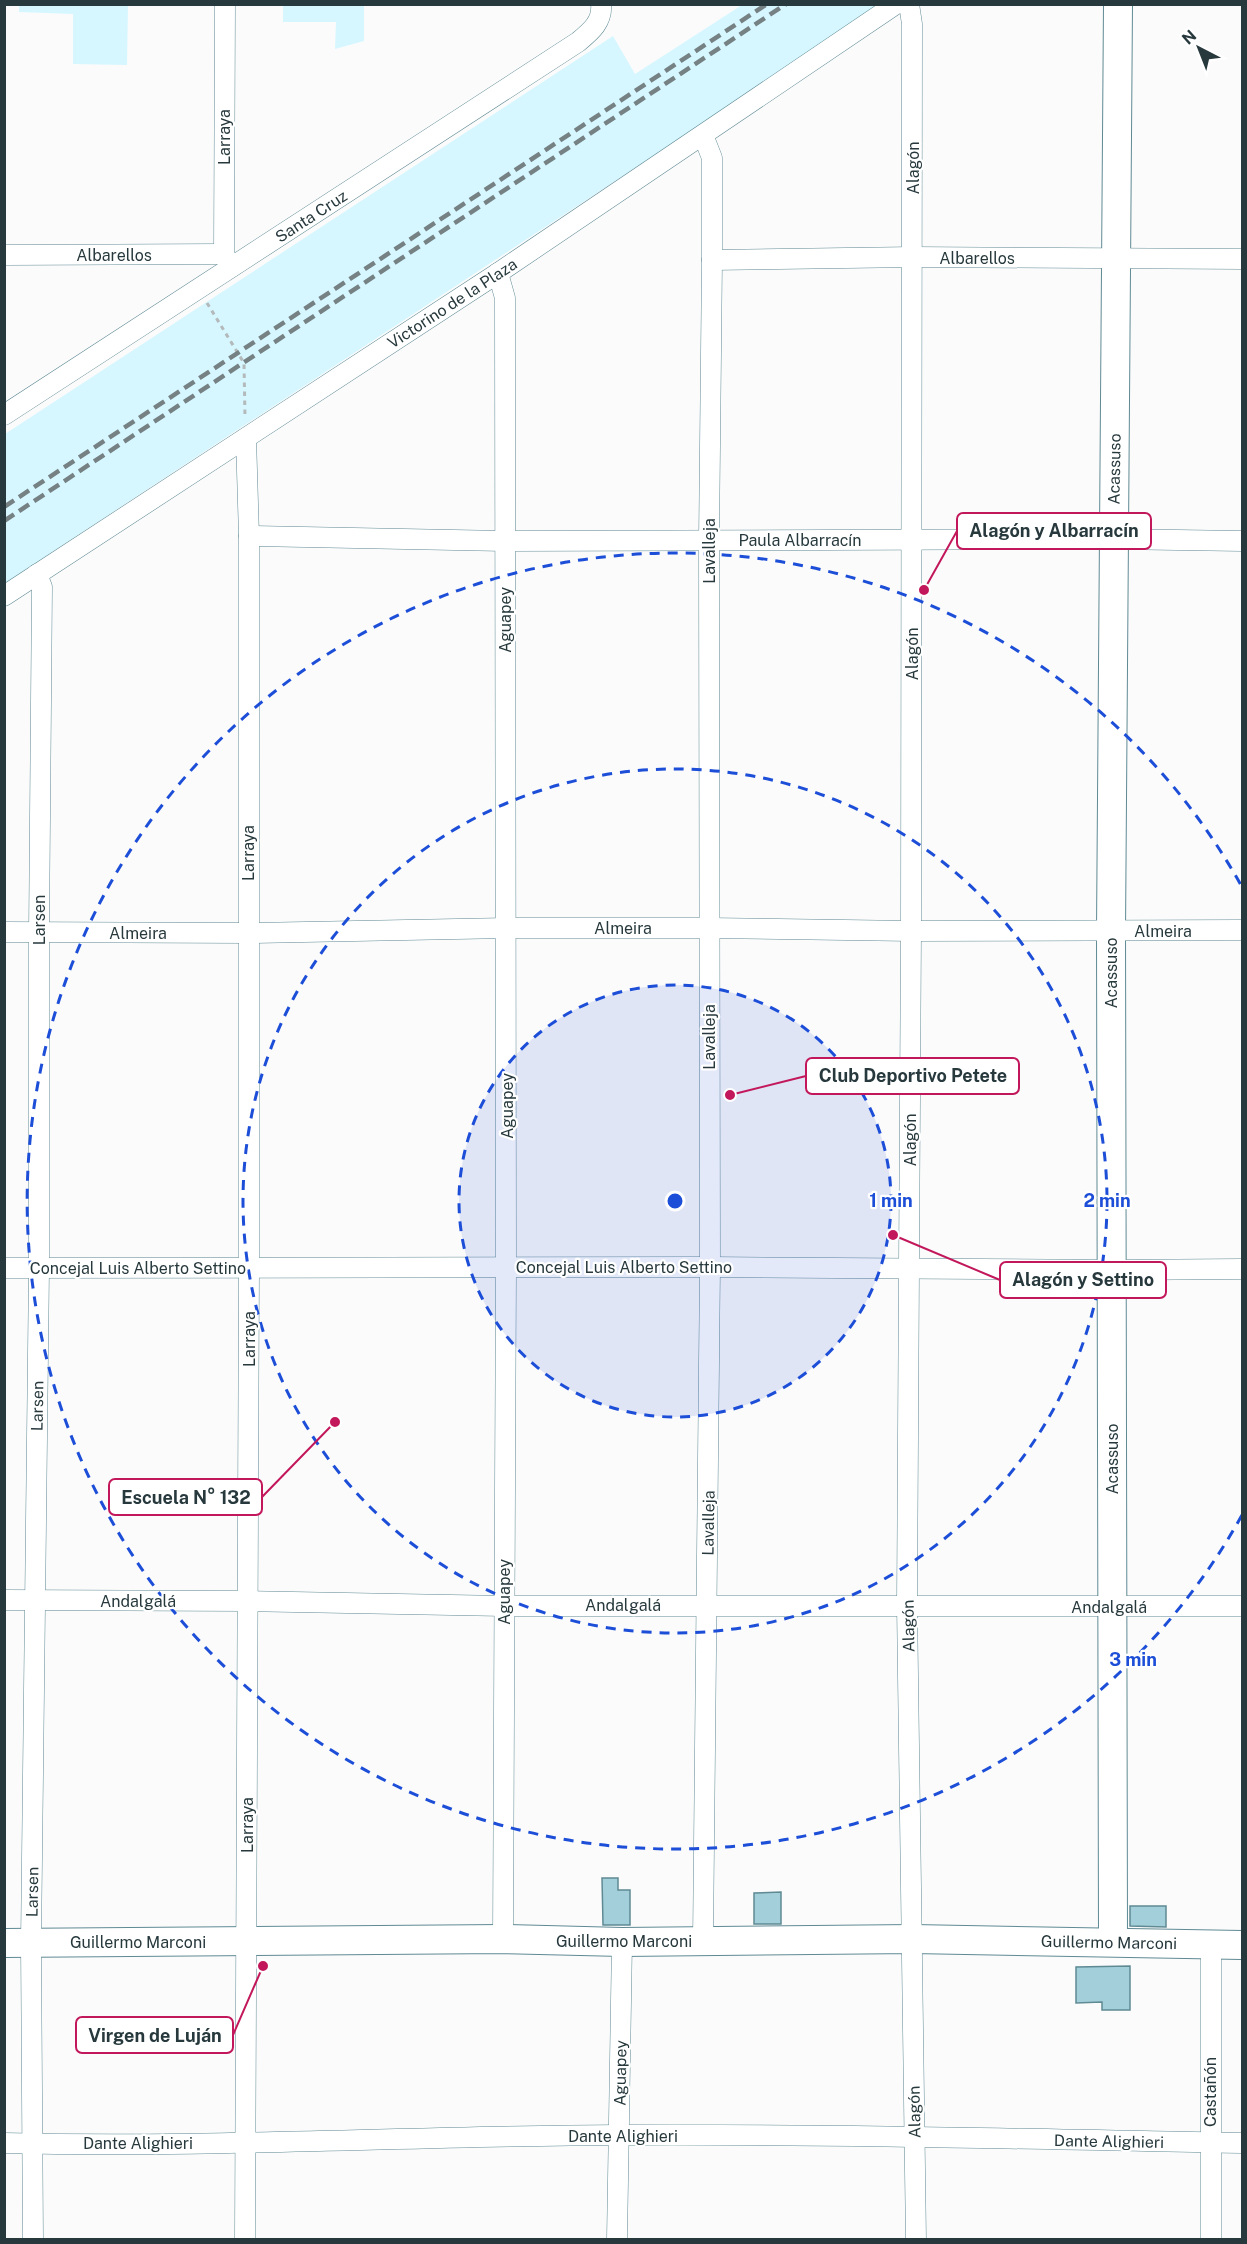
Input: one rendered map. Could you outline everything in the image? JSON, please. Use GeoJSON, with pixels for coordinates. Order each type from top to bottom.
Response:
{"type":"FeatureCollection","features":[{"type":"Feature","properties":{"kind":"street","name":"Larraya"},"geometry":{"type":"LineString","coordinates":[[225,4],[227,261]]}},
{"type":"Feature","properties":{"kind":"street","name":"Santa Cruz"},"geometry":{"type":"LineString","coordinates":[[4,415],[199,288],[227,261],[578,42],[596,26],[602,4]]}},
{"type":"Feature","properties":{"kind":"street","name":"Victorino de la Plaza"},"geometry":{"type":"LineString","coordinates":[[4,596],[498,273],[896,4]]}},
{"type":"Feature","properties":{"kind":"street","name":"Alagón"},"geometry":{"type":"LineString","coordinates":[[909,4],[912,24],[913,257],[907,1605],[916,2240]]}},
{"type":"Feature","properties":{"kind":"street","name":"Acassuso"},"geometry":{"type":"LineString","coordinates":[[1113,1942],[1111,931],[1118,4]]}},
{"type":"Feature","properties":{"kind":"street","name":"Lavalleja"},"geometry":{"type":"LineString","coordinates":[[703,135],[712,158],[708,928],[710,1267],[703,1941]]}},
{"type":"Feature","properties":{"kind":"street","name":"Albarellos"},"geometry":{"type":"LineString","coordinates":[[4,255],[227,261]]}},
{"type":"Feature","properties":{"kind":"street","name":"Albarellos"},"geometry":{"type":"LineString","coordinates":[[712,260],[913,257],[1242,259]]}},
{"type":"Feature","properties":{"kind":"street","name":"Aguapey"},"geometry":{"type":"LineString","coordinates":[[498,273],[505,298],[507,928],[503,1939]]}},
{"type":"Feature","properties":{"kind":"street","name":"Larraya"},"geometry":{"type":"LineString","coordinates":[[245,2240],[249,1267],[249,536],[246,438]]}},
{"type":"Feature","properties":{"kind":"street","name":"Paula Albarracín"},"geometry":{"type":"LineString","coordinates":[[249,536],[504,541],[1113,539],[1242,541]]}},
{"type":"Feature","properties":{"kind":"street","name":"Larsen"},"geometry":{"type":"LineString","coordinates":[[33,2240],[33,2144],[18,1943],[35,1600],[42,588],[37,574]]}},
{"type":"Feature","properties":{"kind":"street","name":"Almeira"},"geometry":{"type":"LineString","coordinates":[[4,932],[248,933],[507,928],[911,931],[1242,930]]}},
{"type":"Feature","properties":{"kind":"street","name":"Concejal Luis Alberto Settino"},"geometry":{"type":"LineString","coordinates":[[4,1268],[1242,1269]]}},
{"type":"Feature","properties":{"kind":"street","name":"Andalgalá"},"geometry":{"type":"LineString","coordinates":[[4,1600],[248,1601],[504,1606],[1242,1606]]}},
{"type":"Feature","properties":{"kind":"street","name":"Guillermo Marconi"},"geometry":{"type":"LineString","coordinates":[[18,1943],[503,1939],[622,1942],[913,1939],[1242,1945]]}},
{"type":"Feature","properties":{"kind":"street","name":"Aguapey"},"geometry":{"type":"LineString","coordinates":[[617,2240],[622,1942]]}},
{"type":"Feature","properties":{"kind":"street","name":"Castañón"},"geometry":{"type":"LineString","coordinates":[[1211,1945],[1211,2240]]}},
{"type":"Feature","properties":{"kind":"street","name":"Dante Alighieri"},"geometry":{"type":"LineString","coordinates":[[4,2143],[246,2142],[619,2135],[915,2137],[1242,2143]]}},
{"type":"Feature","properties":{"kind":"path"},"geometry":{"type":"LineString","coordinates":[[199,288],[244,363],[246,438]]}},
{"type":"Feature","properties":{"kind":"shaded area"},"geometry":{"type":"Polygon","coordinates":[[[19,5],[128,5],[127,65],[73,64],[73,14],[19,12],[19,5]]]}},
{"type":"Feature","properties":{"kind":"shaded area"},"geometry":{"type":"Polygon","coordinates":[[[283,5],[364,5],[364,41],[335,49],[336,22],[283,22],[283,5]]]}},
{"type":"Feature","properties":{"kind":"shaded area"},"geometry":{"type":"Polygon","coordinates":[[[742,5],[882,5],[5,583],[5,434],[613,36],[635,74],[742,5]]]}},
{"type":"Feature","properties":{"kind":"building"},"geometry":{"type":"Polygon","coordinates":[[[602,1878],[618,1878],[618,1890],[630,1890],[630,1925],[603,1925],[602,1878]]]}},
{"type":"Feature","properties":{"kind":"building"},"geometry":{"type":"Polygon","coordinates":[[[781,1892],[781,1924],[754,1924],[754,1893],[781,1892]]]}},
{"type":"Feature","properties":{"kind":"building"},"geometry":{"type":"Polygon","coordinates":[[[1130,1906],[1166,1906],[1166,1927],[1130,1926],[1130,1906]]]}},
{"type":"Feature","properties":{"kind":"building"},"geometry":{"type":"Polygon","coordinates":[[[1130,1966],[1130,2010],[1102,2010],[1102,2002],[1076,2003],[1076,1967],[1130,1966]]]}},
{"type":"Feature","properties":{"kind":"railway"},"geometry":{"type":"LineString","coordinates":[[4,507],[767,4]]}},
{"type":"Feature","properties":{"kind":"railway"},"geometry":{"type":"LineString","coordinates":[[4,521],[786,4]]}},
{"type":"Feature","properties":{"kind":"place","name":"Alagón y Albarracín"},"geometry":{"type":"Point","coordinates":[924,590]}},
{"type":"Feature","properties":{"kind":"place","name":"Club Deportivo Petete"},"geometry":{"type":"Point","coordinates":[730,1095]}},
{"type":"Feature","properties":{"kind":"place","name":"Alagón y Settino"},"geometry":{"type":"Point","coordinates":[893,1235]}},
{"type":"Feature","properties":{"kind":"place","name":"Escuela N° 132"},"geometry":{"type":"Point","coordinates":[335,1422]}},
{"type":"Feature","properties":{"kind":"place","name":"Virgen de Luján"},"geometry":{"type":"Point","coordinates":[263,1966]}}]}
